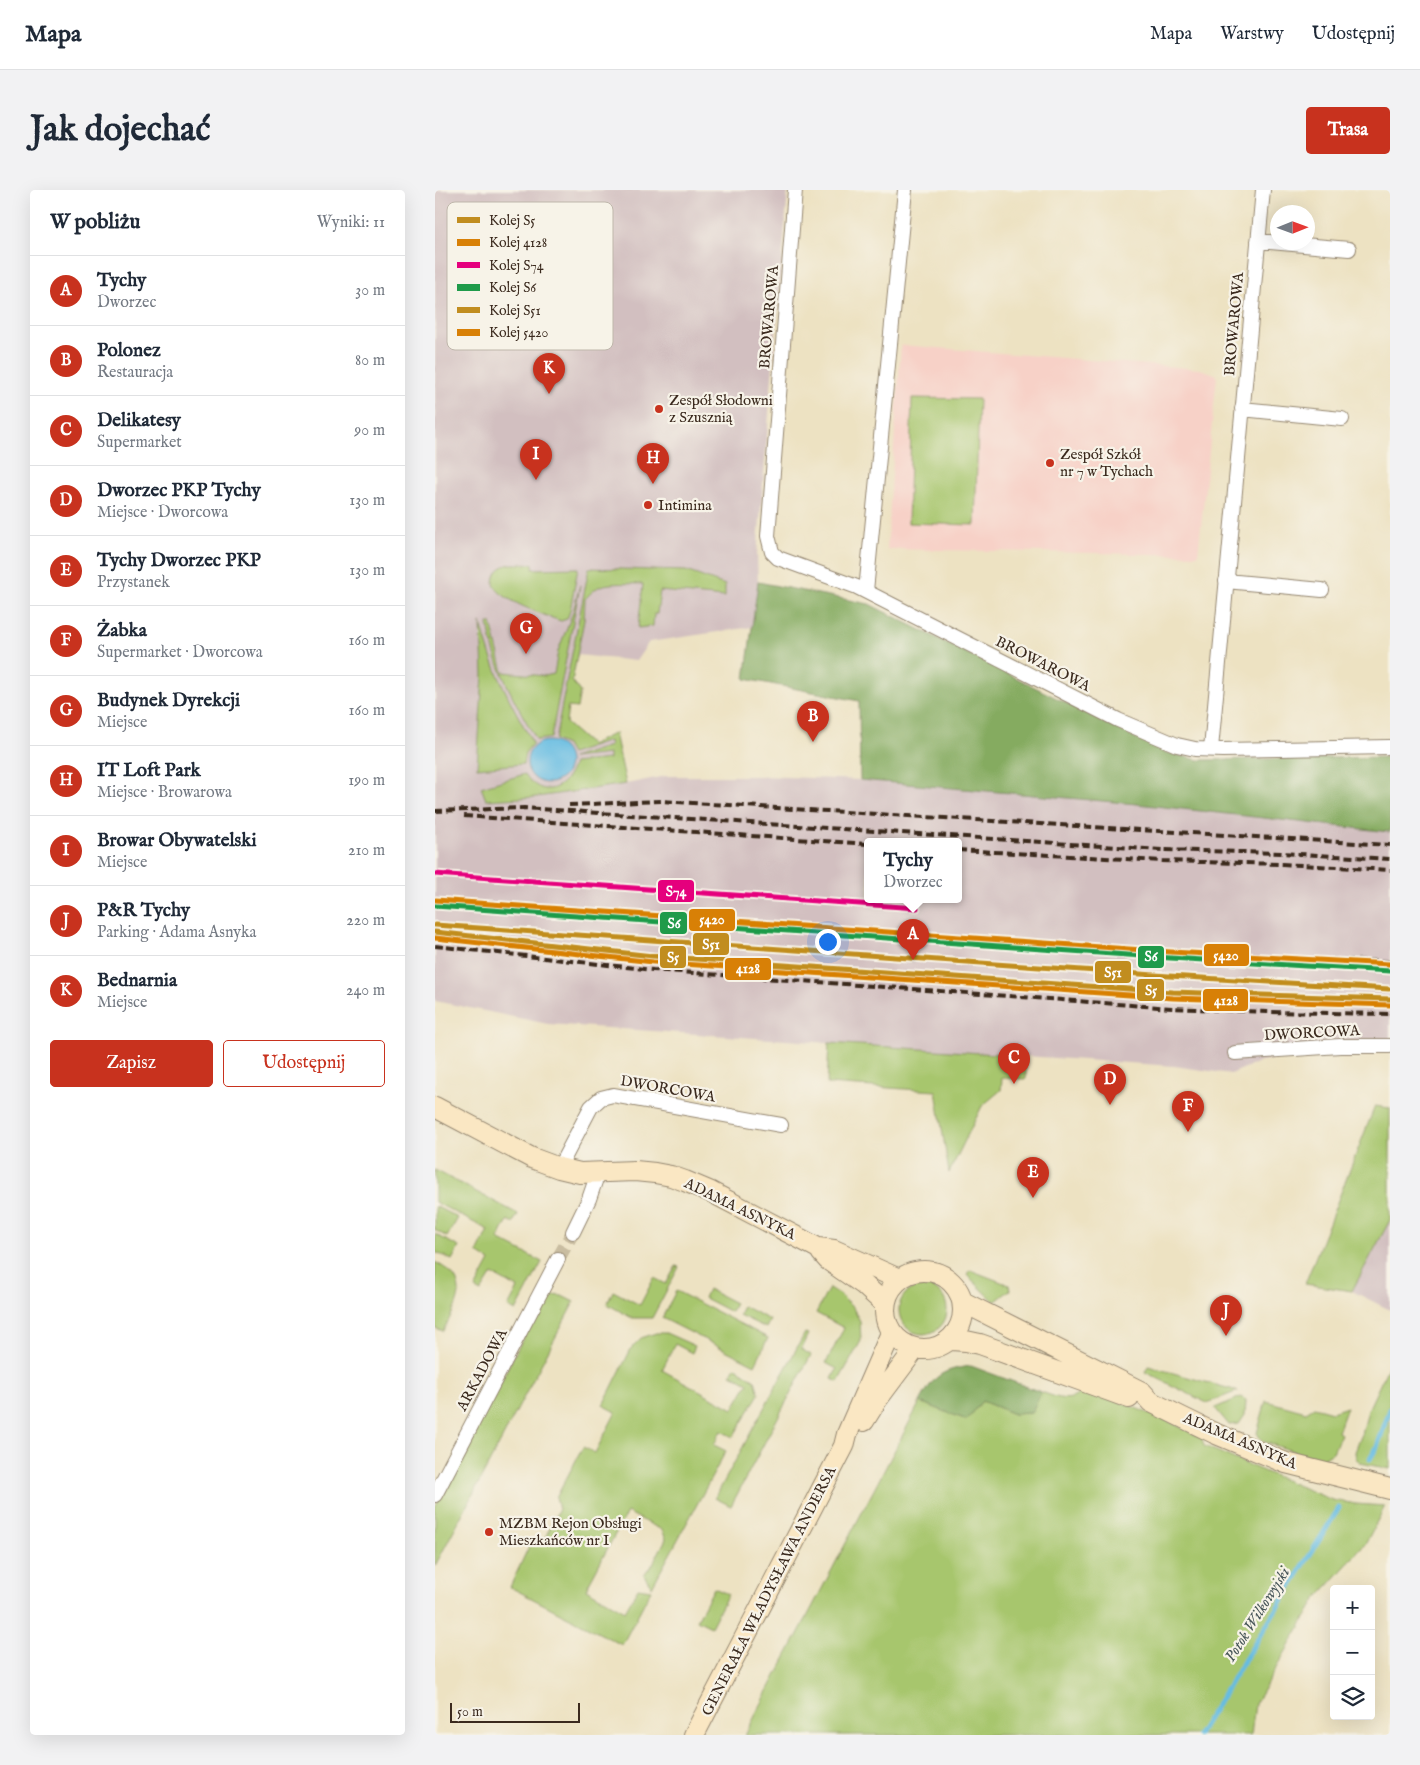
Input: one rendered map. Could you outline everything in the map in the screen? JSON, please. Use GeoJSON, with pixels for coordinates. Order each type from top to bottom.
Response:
{"type":"FeatureCollection","features":[{"type":"Feature","properties":{"kind":"street","name":"BROWAROWA"},"geometry":{"type":"LineString","coordinates":[[795,190],[768,536],[772,552],[778,558],[842,580],[866,591],[1118,720],[1177,745],[1211,750],[1390,747]]}},
{"type":"Feature","properties":{"kind":"street"},"geometry":{"type":"LineString","coordinates":[[866,591],[889,373],[905,190]]}},
{"type":"Feature","properties":{"kind":"street","name":"BROWAROWA"},"geometry":{"type":"LineString","coordinates":[[1211,750],[1263,190]]}},
{"type":"Feature","properties":{"kind":"street"},"geometry":{"type":"LineString","coordinates":[[1258,241],[1349,250]]}},
{"type":"Feature","properties":{"kind":"street"},"geometry":{"type":"LineString","coordinates":[[1242,409],[1342,419]]}},
{"type":"Feature","properties":{"kind":"street"},"geometry":{"type":"LineString","coordinates":[[1226,581],[1322,590]]}},
{"type":"Feature","properties":{"kind":"street","name":"DWORCOWA"},"geometry":{"type":"LineString","coordinates":[[1235,1053],[1340,1046],[1390,1046]]}},
{"type":"Feature","properties":{"kind":"street","name":"DWORCOWA"},"geometry":{"type":"LineString","coordinates":[[559,1168],[591,1107],[601,1098],[613,1096],[781,1125]]}},
{"type":"Feature","properties":{"kind":"street","name":"ADAMA ASNYKA"},"geometry":{"type":"LineString","coordinates":[[435,1107],[532,1158],[559,1168],[580,1173],[635,1171],[671,1176],[711,1192],[818,1248],[834,1250],[899,1279]]}},
{"type":"Feature","properties":{"kind":"street"},"geometry":{"type":"LineString","coordinates":[[573,1232],[589,1199],[598,1173]]}},
{"type":"Feature","properties":{"kind":"street","name":"ADAMA ASNYKA"},"geometry":{"type":"LineString","coordinates":[[818,1248],[828,1260],[864,1285],[885,1304]]}},
{"type":"Feature","properties":{"kind":"street","name":"ARKADOWA"},"geometry":{"type":"LineString","coordinates":[[435,1495],[558,1259]]}},
{"type":"Feature","properties":{"kind":"street"},"geometry":{"type":"LineString","coordinates":[[919,1270],[934,1272],[947,1278],[957,1289],[963,1302],[963,1316],[959,1329],[951,1340],[927,1350],[915,1349],[901,1343],[891,1333],[887,1324],[885,1304],[889,1290],[899,1279],[919,1270]]}},
{"type":"Feature","properties":{"kind":"street","name":"ADAMA ASNYKA"},"geometry":{"type":"LineString","coordinates":[[963,1302],[1142,1392],[1151,1402]]}},
{"type":"Feature","properties":{"kind":"street","name":"GENERAŁA WŁADYSŁAWA ANDERSA"},"geometry":{"type":"LineString","coordinates":[[694,1735],[844,1446],[847,1434],[891,1333]]}},
{"type":"Feature","properties":{"kind":"street","name":"ADAMA ASNYKA"},"geometry":{"type":"LineString","coordinates":[[951,1340],[980,1344],[1138,1401],[1151,1402],[1214,1433],[1286,1464],[1390,1488]]}},
{"type":"Feature","properties":{"kind":"street","name":"GENERAŁA WŁADYSŁAWA ANDERSA"},"geometry":{"type":"LineString","coordinates":[[844,1446],[854,1438],[877,1400],[915,1349]]}},
{"type":"Feature","properties":{"kind":"shaded area"},"geometry":{"type":"Polygon","coordinates":[[[435,190],[788,190],[757,554],[758,582],[752,627],[649,642],[636,661],[578,655],[572,681],[580,692],[577,708],[568,707],[566,723],[591,745],[615,733],[626,784],[666,776],[762,776],[860,780],[1137,804],[1390,832],[1390,1051],[1333,1051],[1295,1055],[1261,1061],[1231,1074],[1174,1066],[548,1024],[435,1001],[435,190]]]}},
{"type":"Feature","properties":{"kind":"shaded area","name":"Zespół Szkół nr 7 w Tychach"},"geometry":{"type":"Polygon","coordinates":[[[901,345],[1200,369],[1215,374],[1217,376],[1198,555],[887,549],[901,345]]]}},
{"type":"Feature","properties":{"kind":"shaded area"},"geometry":{"type":"Polygon","coordinates":[[[1390,1220],[1390,1310],[1352,1291],[1390,1220]]]}},
{"type":"Feature","properties":{"kind":"green space"},"geometry":{"type":"Polygon","coordinates":[[[912,398],[979,399],[975,525],[908,523],[912,398]]]}},
{"type":"Feature","properties":{"kind":"green space"},"geometry":{"type":"Polygon","coordinates":[[[511,564],[533,564],[533,569],[578,568],[567,619],[561,621],[534,611],[513,601],[497,590],[494,584],[496,573],[504,566],[511,564]]]}},
{"type":"Feature","properties":{"kind":"green space"},"geometry":{"type":"Polygon","coordinates":[[[589,568],[686,571],[725,585],[725,597],[660,591],[657,614],[654,614],[653,626],[638,628],[643,584],[610,584],[594,590],[585,599],[584,620],[572,681],[580,692],[577,708],[568,707],[566,723],[591,745],[615,733],[626,784],[537,797],[486,800],[481,787],[525,774],[539,787],[553,788],[565,780],[574,763],[609,759],[609,754],[572,758],[610,746],[609,741],[571,754],[566,745],[555,740],[589,568]]]}},
{"type":"Feature","properties":{"kind":"green space"},"geometry":{"type":"Polygon","coordinates":[[[758,582],[869,604],[1164,752],[1199,760],[1390,757],[1390,832],[1137,804],[860,780],[859,701],[745,679],[758,582]]]}},
{"type":"Feature","properties":{"kind":"green space"},"geometry":{"type":"Polygon","coordinates":[[[580,585],[551,738],[537,740],[513,698],[500,669],[488,623],[491,623],[503,672],[545,676],[554,674],[558,651],[573,612],[580,585]]]}},
{"type":"Feature","properties":{"kind":"green space"},"geometry":{"type":"Polygon","coordinates":[[[481,623],[496,670],[533,743],[525,753],[523,764],[477,768],[483,675],[481,623]]]}},
{"type":"Feature","properties":{"kind":"green space"},"geometry":{"type":"Polygon","coordinates":[[[829,1043],[1026,1056],[1026,1079],[1002,1078],[1001,1090],[982,1106],[949,1173],[936,1091],[827,1084],[829,1043]]]}},
{"type":"Feature","properties":{"kind":"green space"},"geometry":{"type":"Polygon","coordinates":[[[1375,1106],[1390,1108],[1390,1220],[1352,1291],[1305,1284],[1375,1106]]]}},
{"type":"Feature","properties":{"kind":"green space"},"geometry":{"type":"Polygon","coordinates":[[[435,1170],[518,1214],[513,1223],[508,1220],[498,1239],[542,1262],[516,1311],[508,1307],[518,1288],[492,1274],[481,1292],[475,1289],[490,1261],[477,1253],[488,1230],[435,1202],[435,1170]]]}},
{"type":"Feature","properties":{"kind":"green space"},"geometry":{"type":"Polygon","coordinates":[[[435,1206],[458,1218],[447,1237],[435,1230],[435,1206]]]}},
{"type":"Feature","properties":{"kind":"green space"},"geometry":{"type":"Polygon","coordinates":[[[435,1234],[459,1247],[452,1260],[435,1252],[435,1234]]]}},
{"type":"Feature","properties":{"kind":"green space"},"geometry":{"type":"Polygon","coordinates":[[[435,1262],[454,1277],[459,1293],[457,1302],[443,1331],[435,1328],[435,1262]]]}},
{"type":"Feature","properties":{"kind":"green space"},"geometry":{"type":"Polygon","coordinates":[[[676,1266],[679,1267],[652,1318],[632,1318],[607,1304],[613,1291],[640,1305],[654,1278],[666,1284],[676,1266]]]}},
{"type":"Feature","properties":{"kind":"green space"},"geometry":{"type":"Polygon","coordinates":[[[970,1270],[1009,1285],[1010,1290],[994,1301],[969,1277],[967,1274],[970,1270]]]}},
{"type":"Feature","properties":{"kind":"green space"},"geometry":{"type":"Polygon","coordinates":[[[918,1286],[928,1286],[940,1293],[947,1305],[947,1315],[940,1327],[928,1334],[918,1334],[910,1330],[903,1323],[899,1315],[899,1305],[903,1297],[910,1290],[918,1286]]]}},
{"type":"Feature","properties":{"kind":"green space"},"geometry":{"type":"Polygon","coordinates":[[[829,1288],[840,1295],[853,1308],[860,1321],[861,1341],[838,1382],[832,1379],[837,1369],[826,1363],[844,1328],[816,1313],[829,1288]]]}},
{"type":"Feature","properties":{"kind":"green space"},"geometry":{"type":"Polygon","coordinates":[[[708,1289],[735,1303],[731,1312],[704,1298],[708,1289]]]}},
{"type":"Feature","properties":{"kind":"green space"},"geometry":{"type":"Polygon","coordinates":[[[676,1291],[768,1338],[755,1365],[662,1318],[676,1291]]]}},
{"type":"Feature","properties":{"kind":"green space"},"geometry":{"type":"Polygon","coordinates":[[[551,1295],[562,1296],[574,1302],[435,1566],[435,1507],[542,1302],[551,1295]]]}},
{"type":"Feature","properties":{"kind":"green space"},"geometry":{"type":"Polygon","coordinates":[[[743,1306],[770,1320],[766,1328],[739,1315],[743,1306]]]}},
{"type":"Feature","properties":{"kind":"green space"},"geometry":{"type":"Polygon","coordinates":[[[656,1333],[666,1333],[695,1346],[692,1353],[675,1344],[662,1370],[733,1409],[748,1383],[731,1374],[735,1367],[755,1380],[759,1394],[733,1437],[721,1431],[714,1445],[726,1451],[652,1587],[644,1575],[650,1569],[666,1539],[662,1530],[627,1512],[586,1589],[625,1611],[638,1588],[651,1590],[622,1645],[510,1587],[530,1544],[544,1540],[559,1509],[556,1498],[583,1447],[595,1453],[616,1412],[603,1405],[632,1347],[641,1338],[656,1333]]]}},
{"type":"Feature","properties":{"kind":"green space"},"geometry":{"type":"Polygon","coordinates":[[[805,1333],[808,1334],[801,1349],[811,1355],[731,1506],[715,1498],[805,1333]]]}},
{"type":"Feature","properties":{"kind":"green space"},"geometry":{"type":"Polygon","coordinates":[[[1390,1363],[1390,1469],[1360,1463],[1356,1458],[1355,1452],[1368,1410],[1390,1363]]]}},
{"type":"Feature","properties":{"kind":"green space"},"geometry":{"type":"Polygon","coordinates":[[[971,1366],[1041,1392],[1031,1413],[1014,1414],[982,1401],[967,1420],[920,1402],[934,1380],[939,1376],[945,1372],[971,1366]]]}},
{"type":"Feature","properties":{"kind":"green space"},"geometry":{"type":"Polygon","coordinates":[[[1148,1366],[1238,1391],[1207,1403],[1145,1372],[1148,1366]]]}},
{"type":"Feature","properties":{"kind":"green space"},"geometry":{"type":"Polygon","coordinates":[[[1086,1388],[1170,1422],[1202,1438],[1204,1446],[1332,1500],[1385,1506],[1366,1543],[1317,1598],[1255,1704],[1251,1735],[745,1735],[920,1402],[967,1420],[982,1401],[1014,1414],[1031,1413],[1041,1392],[1065,1399],[1075,1397],[1086,1388]]]}},
{"type":"Feature","properties":{"kind":"green space"},"geometry":{"type":"Polygon","coordinates":[[[1241,1397],[1246,1400],[1245,1415],[1239,1424],[1229,1425],[1215,1408],[1241,1397]]]}},
{"type":"Feature","properties":{"kind":"green space"},"geometry":{"type":"Polygon","coordinates":[[[1266,1401],[1306,1412],[1314,1407],[1332,1412],[1347,1407],[1338,1432],[1341,1434],[1333,1452],[1320,1460],[1262,1441],[1257,1433],[1266,1401]]]}},
{"type":"Feature","properties":{"kind":"green space"},"geometry":{"type":"Polygon","coordinates":[[[714,1588],[728,1594],[711,1627],[697,1620],[714,1588]]]}},
{"type":"Feature","properties":{"kind":"water"},"geometry":{"type":"Polygon","coordinates":[[[548,741],[563,747],[569,762],[563,777],[548,783],[533,777],[527,762],[533,747],[548,741]]]}},
{"type":"Feature","properties":{"kind":"waterway","name":"Potok Wilkowyjski"},"geometry":{"type":"LineString","coordinates":[[1370,1459],[1377,1447],[1390,1409]]}},
{"type":"Feature","properties":{"kind":"waterway","name":"Potok Wilkowyjski"},"geometry":{"type":"LineString","coordinates":[[1198,1735],[1339,1508]]}},
{"type":"Feature","properties":{"kind":"tunnel"},"geometry":{"type":"LineString","coordinates":[[558,1259],[573,1232]]}},
{"type":"Feature","properties":{"kind":"railway"},"geometry":{"type":"LineString","coordinates":[[569,805],[661,801],[1390,845]]}},
{"type":"Feature","properties":{"kind":"railway"},"geometry":{"type":"LineString","coordinates":[[435,811],[524,808],[1162,850],[1281,853],[1390,859]]}},
{"type":"Feature","properties":{"kind":"railway"},"geometry":{"type":"LineString","coordinates":[[464,816],[864,844]]}},
{"type":"Feature","properties":{"kind":"railway"},"geometry":{"type":"LineString","coordinates":[[962,850],[1162,861],[1282,864],[1390,870]]}},
{"type":"Feature","properties":{"kind":"railway"},"geometry":{"type":"LineString","coordinates":[[435,900],[1176,953],[1390,961]]}},
{"type":"Feature","properties":{"kind":"railway"},"geometry":{"type":"LineString","coordinates":[[435,946],[653,970],[1172,1008],[1390,1014]]}},
{"type":"Feature","properties":{"kind":"rail line","name":"S74"},"geometry":{"type":"LineString","coordinates":[[435,874],[917,908]]}},
{"type":"Feature","properties":{"kind":"rail line","name":"5420"},"geometry":{"type":"LineString","coordinates":[[436,900],[1171,952],[1390,964]]}},
{"type":"Feature","properties":{"kind":"rail line","name":"S6"},"geometry":{"type":"LineString","coordinates":[[435,906],[1170,958],[1390,971]]}},
{"type":"Feature","properties":{"kind":"rail line","name":"S51"},"geometry":{"type":"LineString","coordinates":[[435,925],[1169,976],[1389,989]]}},
{"type":"Feature","properties":{"kind":"rail line","name":"S5"},"geometry":{"type":"LineString","coordinates":[[435,932],[653,956],[1173,992],[1390,999]]}},
{"type":"Feature","properties":{"kind":"rail line","name":"4128"},"geometry":{"type":"LineString","coordinates":[[435,938],[653,962],[1173,998],[1390,1005]]}},
{"type":"Feature","properties":{"kind":"place","name":"Bednarnia"},"geometry":{"type":"Point","coordinates":[549,394]}},
{"type":"Feature","properties":{"kind":"place","name":"Zespół Słodowni z Szusznią"},"geometry":{"type":"Point","coordinates":[659,409]}},
{"type":"Feature","properties":{"kind":"place","name":"Zespół Szkół nr 7 w Tychach"},"geometry":{"type":"Point","coordinates":[1050,463]}},
{"type":"Feature","properties":{"kind":"place","name":"Browar Obywatelski"},"geometry":{"type":"Point","coordinates":[536,480]}},
{"type":"Feature","properties":{"kind":"place","name":"IT Loft Park"},"geometry":{"type":"Point","coordinates":[653,484]}},
{"type":"Feature","properties":{"kind":"place","name":"Intimina"},"geometry":{"type":"Point","coordinates":[648,505]}},
{"type":"Feature","properties":{"kind":"place","name":"Budynek Dyrekcji"},"geometry":{"type":"Point","coordinates":[526,654]}},
{"type":"Feature","properties":{"kind":"place","name":"Polonez"},"geometry":{"type":"Point","coordinates":[813,742]}},
{"type":"Feature","properties":{"kind":"place","name":"Tychy"},"geometry":{"type":"Point","coordinates":[913,960]}},
{"type":"Feature","properties":{"kind":"place","name":"Delikatesy"},"geometry":{"type":"Point","coordinates":[1014,1084]}},
{"type":"Feature","properties":{"kind":"place","name":"Dworzec PKP Tychy"},"geometry":{"type":"Point","coordinates":[1110,1105]}},
{"type":"Feature","properties":{"kind":"place","name":"Żabka"},"geometry":{"type":"Point","coordinates":[1188,1132]}},
{"type":"Feature","properties":{"kind":"place","name":"Tychy Dworzec PKP"},"geometry":{"type":"Point","coordinates":[1033,1198]}},
{"type":"Feature","properties":{"kind":"place","name":"P&R Tychy"},"geometry":{"type":"Point","coordinates":[1226,1336]}},
{"type":"Feature","properties":{"kind":"place","name":"MZBM Rejon Obsługi Mieszkańców nr I"},"geometry":{"type":"Point","coordinates":[489,1532]}}]}
